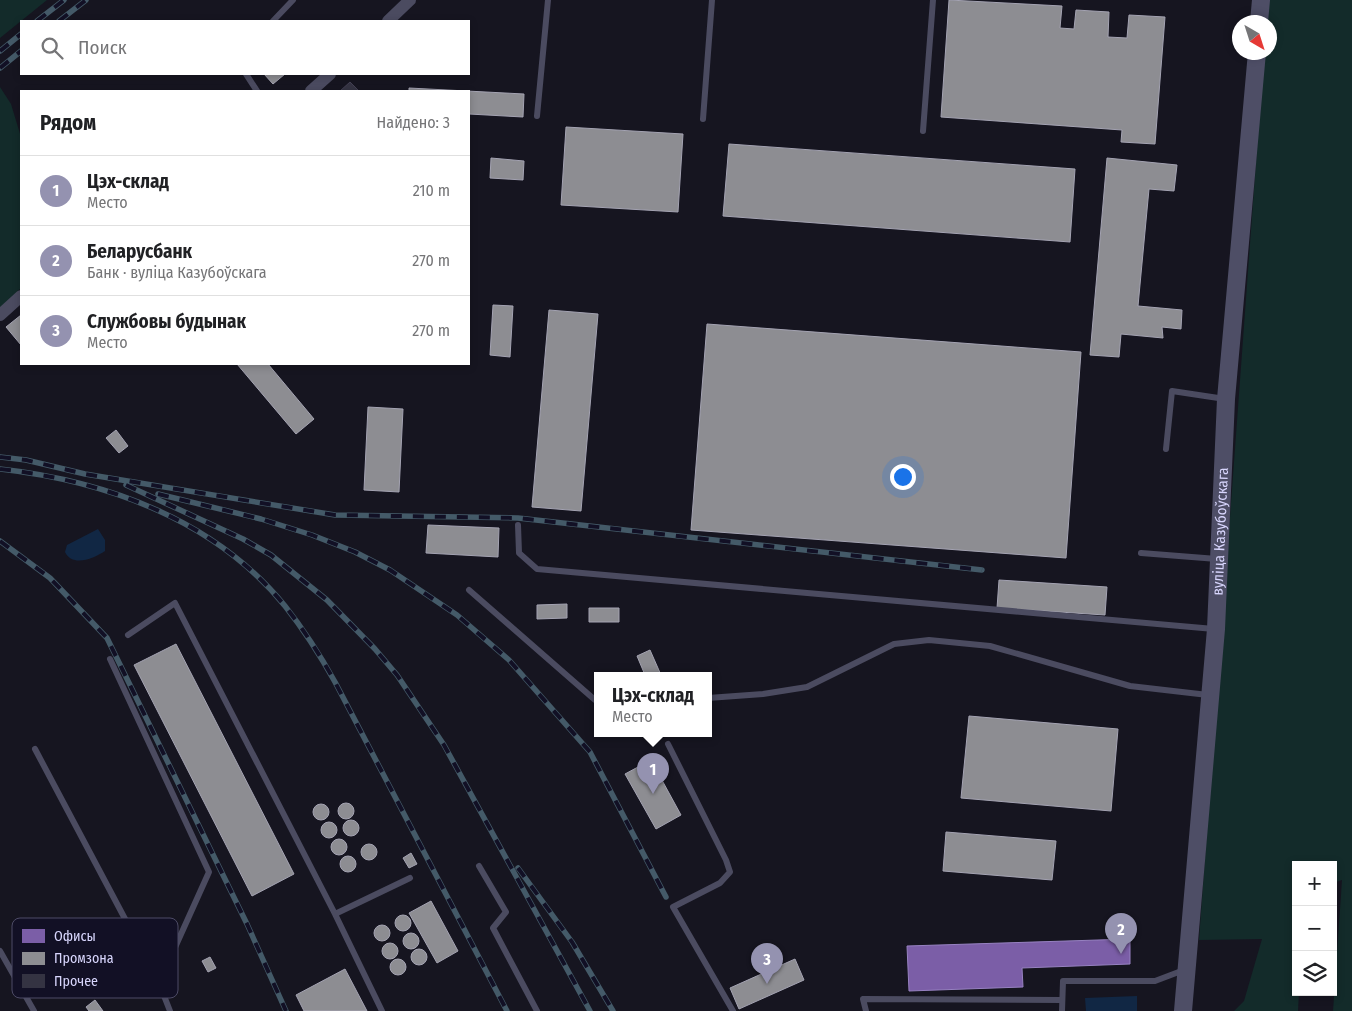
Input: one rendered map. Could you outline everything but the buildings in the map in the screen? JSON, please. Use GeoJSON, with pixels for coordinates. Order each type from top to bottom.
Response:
{"type":"FeatureCollection","features":[{"type":"Feature","properties":{"kind":"street"},"geometry":{"type":"LineString","coordinates":[[389,20],[410,0]]}},
{"type":"Feature","properties":{"kind":"street"},"geometry":{"type":"LineString","coordinates":[[1260,15],[1261,0]]}},
{"type":"Feature","properties":{"kind":"street","name":"вуліца Казубоўскага"},"geometry":{"type":"LineString","coordinates":[[1183,1011],[1208,695],[1216,629],[1226,399],[1256,60]]}},
{"type":"Feature","properties":{"kind":"street"},"geometry":{"type":"LineString","coordinates":[[312,90],[329,75]]}},
{"type":"Feature","properties":{"kind":"street"},"geometry":{"type":"LineString","coordinates":[[0,316],[20,297]]}},
{"type":"Feature","properties":{"kind":"lane"},"geometry":{"type":"LineString","coordinates":[[274,20],[293,0]]}},
{"type":"Feature","properties":{"kind":"lane"},"geometry":{"type":"LineString","coordinates":[[537,116],[548,0]]}},
{"type":"Feature","properties":{"kind":"lane"},"geometry":{"type":"LineString","coordinates":[[703,119],[712,0]]}},
{"type":"Feature","properties":{"kind":"lane"},"geometry":{"type":"LineString","coordinates":[[923,131],[933,0]]}},
{"type":"Feature","properties":{"kind":"lane"},"geometry":{"type":"LineString","coordinates":[[247,75],[256,90]]}},
{"type":"Feature","properties":{"kind":"lane"},"geometry":{"type":"LineString","coordinates":[[1166,449],[1172,391],[1226,399]]}},
{"type":"Feature","properties":{"kind":"lane"},"geometry":{"type":"LineString","coordinates":[[518,525],[519,553],[537,569],[1216,629]]}},
{"type":"Feature","properties":{"kind":"lane"},"geometry":{"type":"LineString","coordinates":[[1141,553],[1218,559]]}},
{"type":"Feature","properties":{"kind":"lane"},"geometry":{"type":"LineString","coordinates":[[469,590],[594,699]]}},
{"type":"Feature","properties":{"kind":"lane"},"geometry":{"type":"LineString","coordinates":[[128,635],[175,603],[335,914],[382,1011]]}},
{"type":"Feature","properties":{"kind":"lane"},"geometry":{"type":"LineString","coordinates":[[712,698],[763,694],[808,687],[894,644],[929,640],[990,646],[1130,686],[1208,695]]}},
{"type":"Feature","properties":{"kind":"lane"},"geometry":{"type":"LineString","coordinates":[[110,659],[209,872],[178,939]]}},
{"type":"Feature","properties":{"kind":"lane"},"geometry":{"type":"LineString","coordinates":[[668,744],[726,860],[730,872],[720,883],[673,907],[733,1011]]}},
{"type":"Feature","properties":{"kind":"lane"},"geometry":{"type":"LineString","coordinates":[[34,749],[124,918]]}},
{"type":"Feature","properties":{"kind":"lane"},"geometry":{"type":"LineString","coordinates":[[479,866],[506,912],[493,928],[537,1011]]}},
{"type":"Feature","properties":{"kind":"lane"},"geometry":{"type":"LineString","coordinates":[[335,914],[410,878]]}},
{"type":"Feature","properties":{"kind":"lane"},"geometry":{"type":"LineString","coordinates":[[0,951],[12,972]]}},
{"type":"Feature","properties":{"kind":"lane"},"geometry":{"type":"LineString","coordinates":[[1062,1011],[1063,980],[1155,981],[1185,970]]}},
{"type":"Feature","properties":{"kind":"lane"},"geometry":{"type":"LineString","coordinates":[[27,998],[34,1011]]}},
{"type":"Feature","properties":{"kind":"lane"},"geometry":{"type":"LineString","coordinates":[[164,998],[170,1011]]}},
{"type":"Feature","properties":{"kind":"lane"},"geometry":{"type":"LineString","coordinates":[[866,1011],[862,999],[1062,1000]]}},
{"type":"Feature","properties":{"kind":"green space"},"geometry":{"type":"Polygon","coordinates":[[[0,0],[47,0],[20,20],[0,38],[0,0]]]}},
{"type":"Feature","properties":{"kind":"green space"},"geometry":{"type":"Polygon","coordinates":[[[1268,0],[1352,0],[1352,1011],[1333,1011],[1334,996],[1337,996],[1337,953],[1342,880],[1337,882],[1337,861],[1292,861],[1292,996],[1299,996],[1298,1011],[1234,1011],[1244,1001],[1262,939],[1199,940],[1263,60],[1277,60],[1277,15],[1267,15],[1268,0]]]}},
{"type":"Feature","properties":{"kind":"green space"},"geometry":{"type":"Polygon","coordinates":[[[0,87],[11,104],[20,134],[20,289],[0,308],[0,87]]]}},
{"type":"Feature","properties":{"kind":"water"},"geometry":{"type":"Polygon","coordinates":[[[98,529],[105,540],[105,551],[78,561],[69,557],[65,552],[67,545],[98,529]]]}},
{"type":"Feature","properties":{"kind":"water"},"geometry":{"type":"Polygon","coordinates":[[[1137,996],[1137,1011],[1086,1011],[1085,998],[1137,996]]]}},
{"type":"Feature","properties":{"kind":"railway"},"geometry":{"type":"LineString","coordinates":[[38,20],[64,0]]}},
{"type":"Feature","properties":{"kind":"railway"},"geometry":{"type":"LineString","coordinates":[[60,20],[86,0]]}},
{"type":"Feature","properties":{"kind":"railway"},"geometry":{"type":"LineString","coordinates":[[0,51],[20,35]]}},
{"type":"Feature","properties":{"kind":"railway"},"geometry":{"type":"LineString","coordinates":[[0,68],[20,52]]}},
{"type":"Feature","properties":{"kind":"railway"},"geometry":{"type":"LineString","coordinates":[[0,457],[26,460],[85,474],[335,515],[518,518],[982,570]]}},
{"type":"Feature","properties":{"kind":"railway"},"geometry":{"type":"LineString","coordinates":[[0,469],[80,483],[119,495],[156,510],[192,528],[226,550],[257,576],[292,615],[312,643],[329,672],[507,1011]]}},
{"type":"Feature","properties":{"kind":"railway"},"geometry":{"type":"LineString","coordinates":[[126,485],[243,539],[271,555],[327,600],[375,649],[397,675],[444,745],[590,1011]]}},
{"type":"Feature","properties":{"kind":"railway"},"geometry":{"type":"LineString","coordinates":[[158,494],[261,519],[312,535],[355,552],[390,570],[457,615],[509,660],[590,752],[666,897]]}},
{"type":"Feature","properties":{"kind":"railway"},"geometry":{"type":"LineString","coordinates":[[0,541],[50,578],[107,638],[247,924],[286,1011]]}},
{"type":"Feature","properties":{"kind":"railway"},"geometry":{"type":"LineString","coordinates":[[518,868],[572,942],[613,1011]]}},
{"type":"Feature","properties":{"kind":"place","name":"Цэх-склад"},"geometry":{"type":"Point","coordinates":[653,794]}},
{"type":"Feature","properties":{"kind":"place","name":"Беларусбанк"},"geometry":{"type":"Point","coordinates":[1121,954]}},
{"type":"Feature","properties":{"kind":"place","name":"Службовы будынак"},"geometry":{"type":"Point","coordinates":[767,984]}}]}
